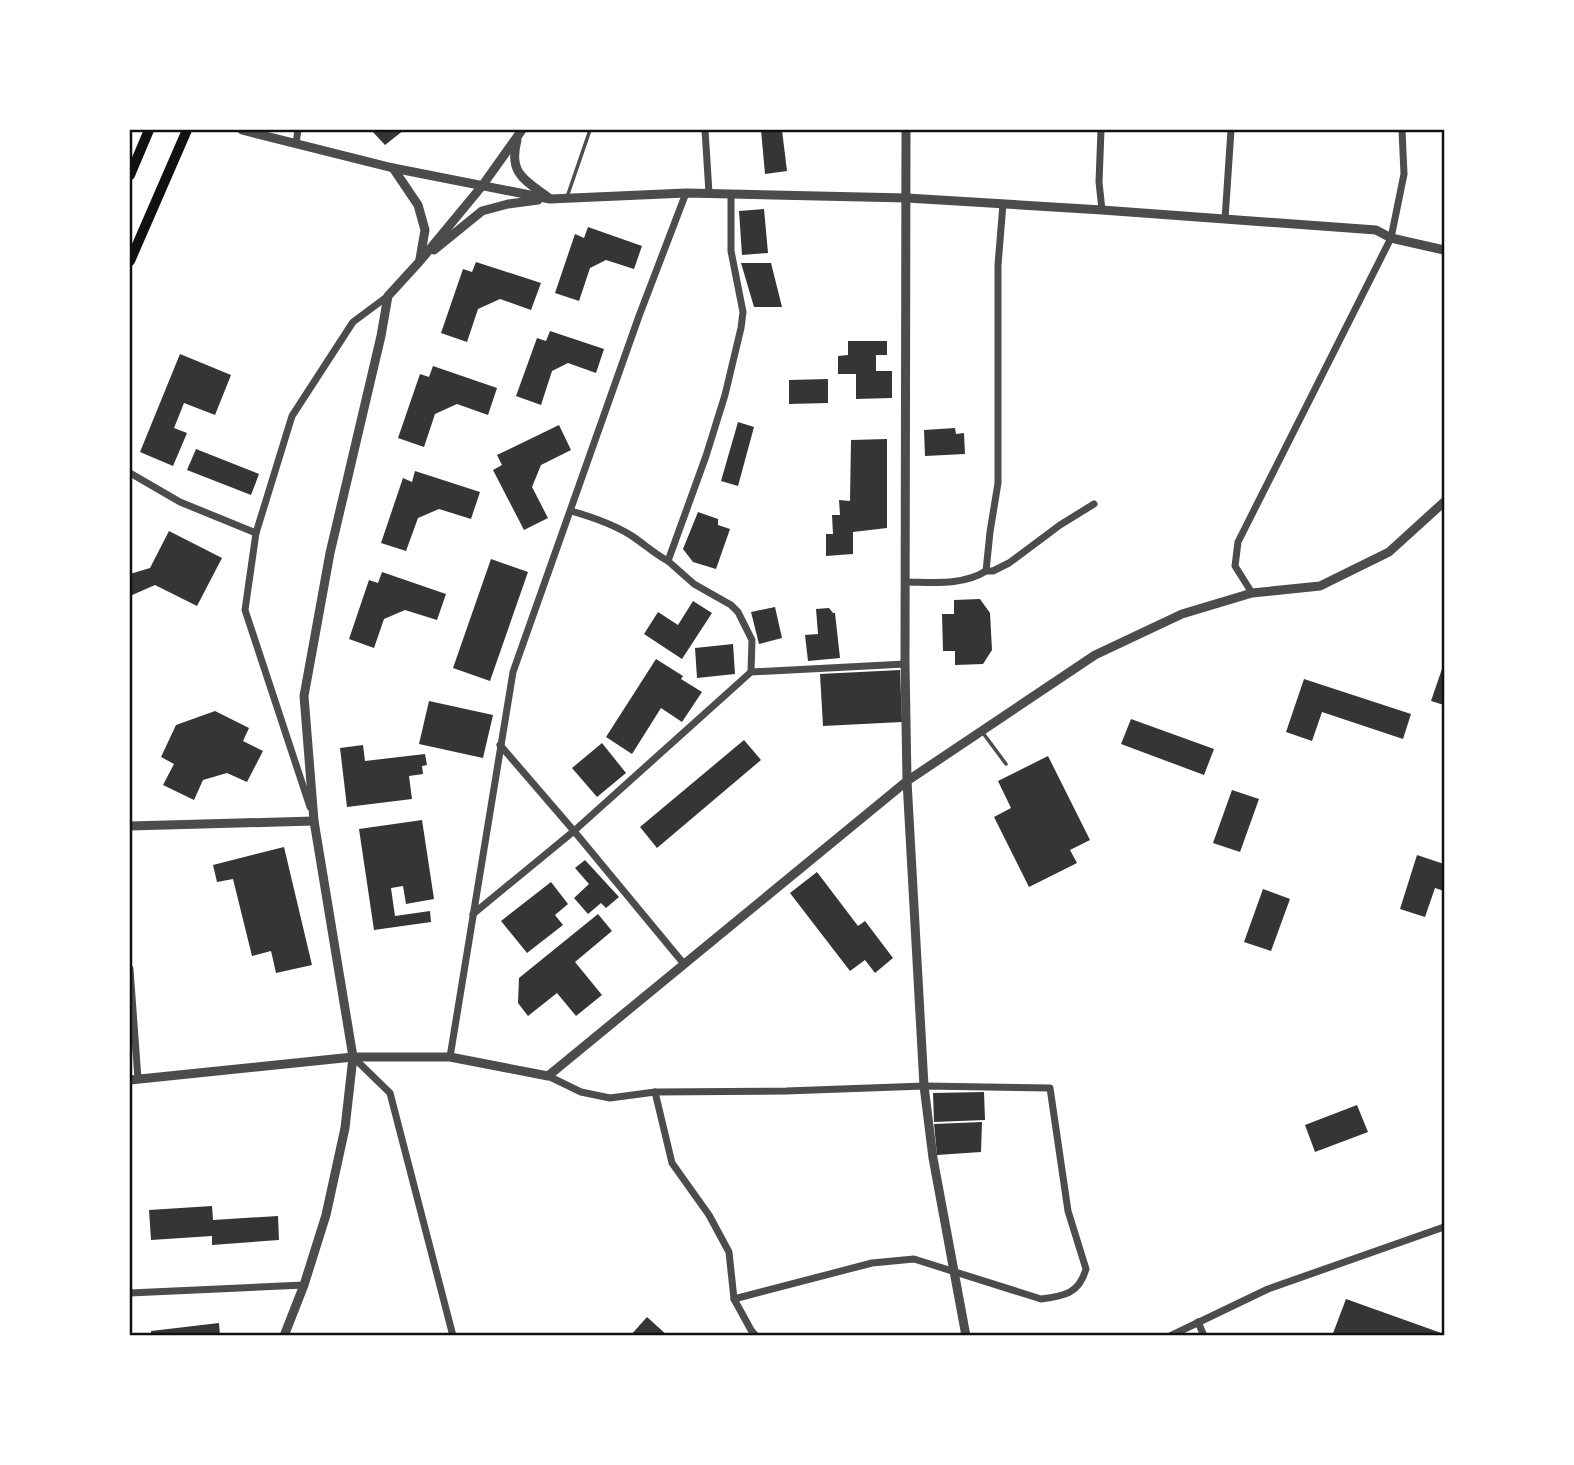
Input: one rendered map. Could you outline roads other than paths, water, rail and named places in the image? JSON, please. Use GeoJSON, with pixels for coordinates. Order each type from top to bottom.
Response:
{"type":"FeatureCollection","features":[{"type":"Feature","properties":{"kind":"main road"},"geometry":{"type":"LineString","coordinates":[[130,175],[149,130]]}},
{"type":"Feature","properties":{"kind":"main road"},"geometry":{"type":"LineString","coordinates":[[130,261],[187,130]]}},
{"type":"Feature","properties":{"kind":"street"},"geometry":{"type":"LineString","coordinates":[[242,130],[393,169],[550,199]]}},
{"type":"Feature","properties":{"kind":"street"},"geometry":{"type":"LineString","coordinates":[[296,143],[298,130]]}},
{"type":"Feature","properties":{"kind":"street"},"geometry":{"type":"LineString","coordinates":[[705,130],[709,193]]}},
{"type":"Feature","properties":{"kind":"street"},"geometry":{"type":"LineString","coordinates":[[906,130],[907,781],[925,1087],[933,1158],[966,1335]]}},
{"type":"Feature","properties":{"kind":"street"},"geometry":{"type":"LineString","coordinates":[[1101,130],[1099,182],[1102,210]]}},
{"type":"Feature","properties":{"kind":"street"},"geometry":{"type":"LineString","coordinates":[[1225,219],[1231,130]]}},
{"type":"Feature","properties":{"kind":"street"},"geometry":{"type":"LineString","coordinates":[[1252,593],[1235,566],[1238,542],[1391,237],[1404,174],[1402,130]]}},
{"type":"Feature","properties":{"kind":"street"},"geometry":{"type":"LineString","coordinates":[[520,132],[514,153],[519,175],[550,199]]}},
{"type":"Feature","properties":{"kind":"street"},"geometry":{"type":"LineString","coordinates":[[314,821],[245,610],[256,533],[292,416],[354,322],[388,296],[420,261],[482,186],[520,132]]}},
{"type":"Feature","properties":{"kind":"street"},"geometry":{"type":"LineString","coordinates":[[393,169],[418,205],[425,230],[420,261]]}},
{"type":"Feature","properties":{"kind":"street"},"geometry":{"type":"LineString","coordinates":[[450,1057],[499,744],[513,672],[639,316],[686,193]]}},
{"type":"Feature","properties":{"kind":"street"},"geometry":{"type":"LineString","coordinates":[[420,261],[482,211],[508,204],[550,199],[686,193],[907,198],[1376,230],[1391,237],[1444,250]]}},
{"type":"Feature","properties":{"kind":"street"},"geometry":{"type":"LineString","coordinates":[[668,561],[722,407],[741,328],[743,312],[732,251],[731,194]]}},
{"type":"Feature","properties":{"kind":"street"},"geometry":{"type":"LineString","coordinates":[[986,571],[998,483],[998,265],[1003,204]]}},
{"type":"Feature","properties":{"kind":"street"},"geometry":{"type":"LineString","coordinates":[[284,1335],[304,1285],[326,1215],[345,1128],[353,1057],[314,821],[304,696],[330,553],[382,336],[388,296]]}},
{"type":"Feature","properties":{"kind":"street"},"geometry":{"type":"LineString","coordinates":[[130,473],[180,502],[256,533]]}},
{"type":"Feature","properties":{"kind":"street"},"geometry":{"type":"LineString","coordinates":[[548,1076],[907,781],[1095,656],[1182,614],[1252,593],[1320,586],[1389,552],[1444,502]]}},
{"type":"Feature","properties":{"kind":"street"},"geometry":{"type":"LineString","coordinates":[[905,582],[955,581],[975,578],[986,571],[993,571],[1009,563],[1060,525],[1094,504]]}},
{"type":"Feature","properties":{"kind":"street"},"geometry":{"type":"LineString","coordinates":[[570,511],[607,523],[633,537],[668,561],[694,584],[731,604],[752,640],[751,672]]}},
{"type":"Feature","properties":{"kind":"street"},"geometry":{"type":"LineString","coordinates":[[473,914],[574,831],[751,672],[905,664]]}},
{"type":"Feature","properties":{"kind":"street"},"geometry":{"type":"LineString","coordinates":[[499,744],[684,964]]}},
{"type":"Feature","properties":{"kind":"street"},"geometry":{"type":"LineString","coordinates":[[130,827],[314,821]]}},
{"type":"Feature","properties":{"kind":"street"},"geometry":{"type":"LineString","coordinates":[[130,969],[134,1080],[353,1057],[450,1057],[548,1076],[581,1092],[610,1098],[655,1092],[925,1087],[1050,1088],[1068,1211],[1086,1269],[1075,1290],[1058,1297],[1041,1299],[914,1259],[872,1263],[734,1299]]}},
{"type":"Feature","properties":{"kind":"street"},"geometry":{"type":"LineString","coordinates":[[353,1057],[390,1093],[453,1335]]}},
{"type":"Feature","properties":{"kind":"street"},"geometry":{"type":"LineString","coordinates":[[655,1092],[672,1163],[709,1215],[729,1252],[734,1299],[756,1335]]}},
{"type":"Feature","properties":{"kind":"street"},"geometry":{"type":"LineString","coordinates":[[1170,1335],[1268,1289],[1444,1227]]}},
{"type":"Feature","properties":{"kind":"street"},"geometry":{"type":"LineString","coordinates":[[130,1293],[304,1285]]}},
{"type":"Feature","properties":{"kind":"street"},"geometry":{"type":"LineString","coordinates":[[1198,1322],[1204,1335]]}},
{"type":"Feature","properties":{"kind":"lane"},"geometry":{"type":"LineString","coordinates":[[566,199],[590,130]]}},
{"type":"Feature","properties":{"kind":"lane"},"geometry":{"type":"LineString","coordinates":[[981,732],[1006,764]]}}]}
